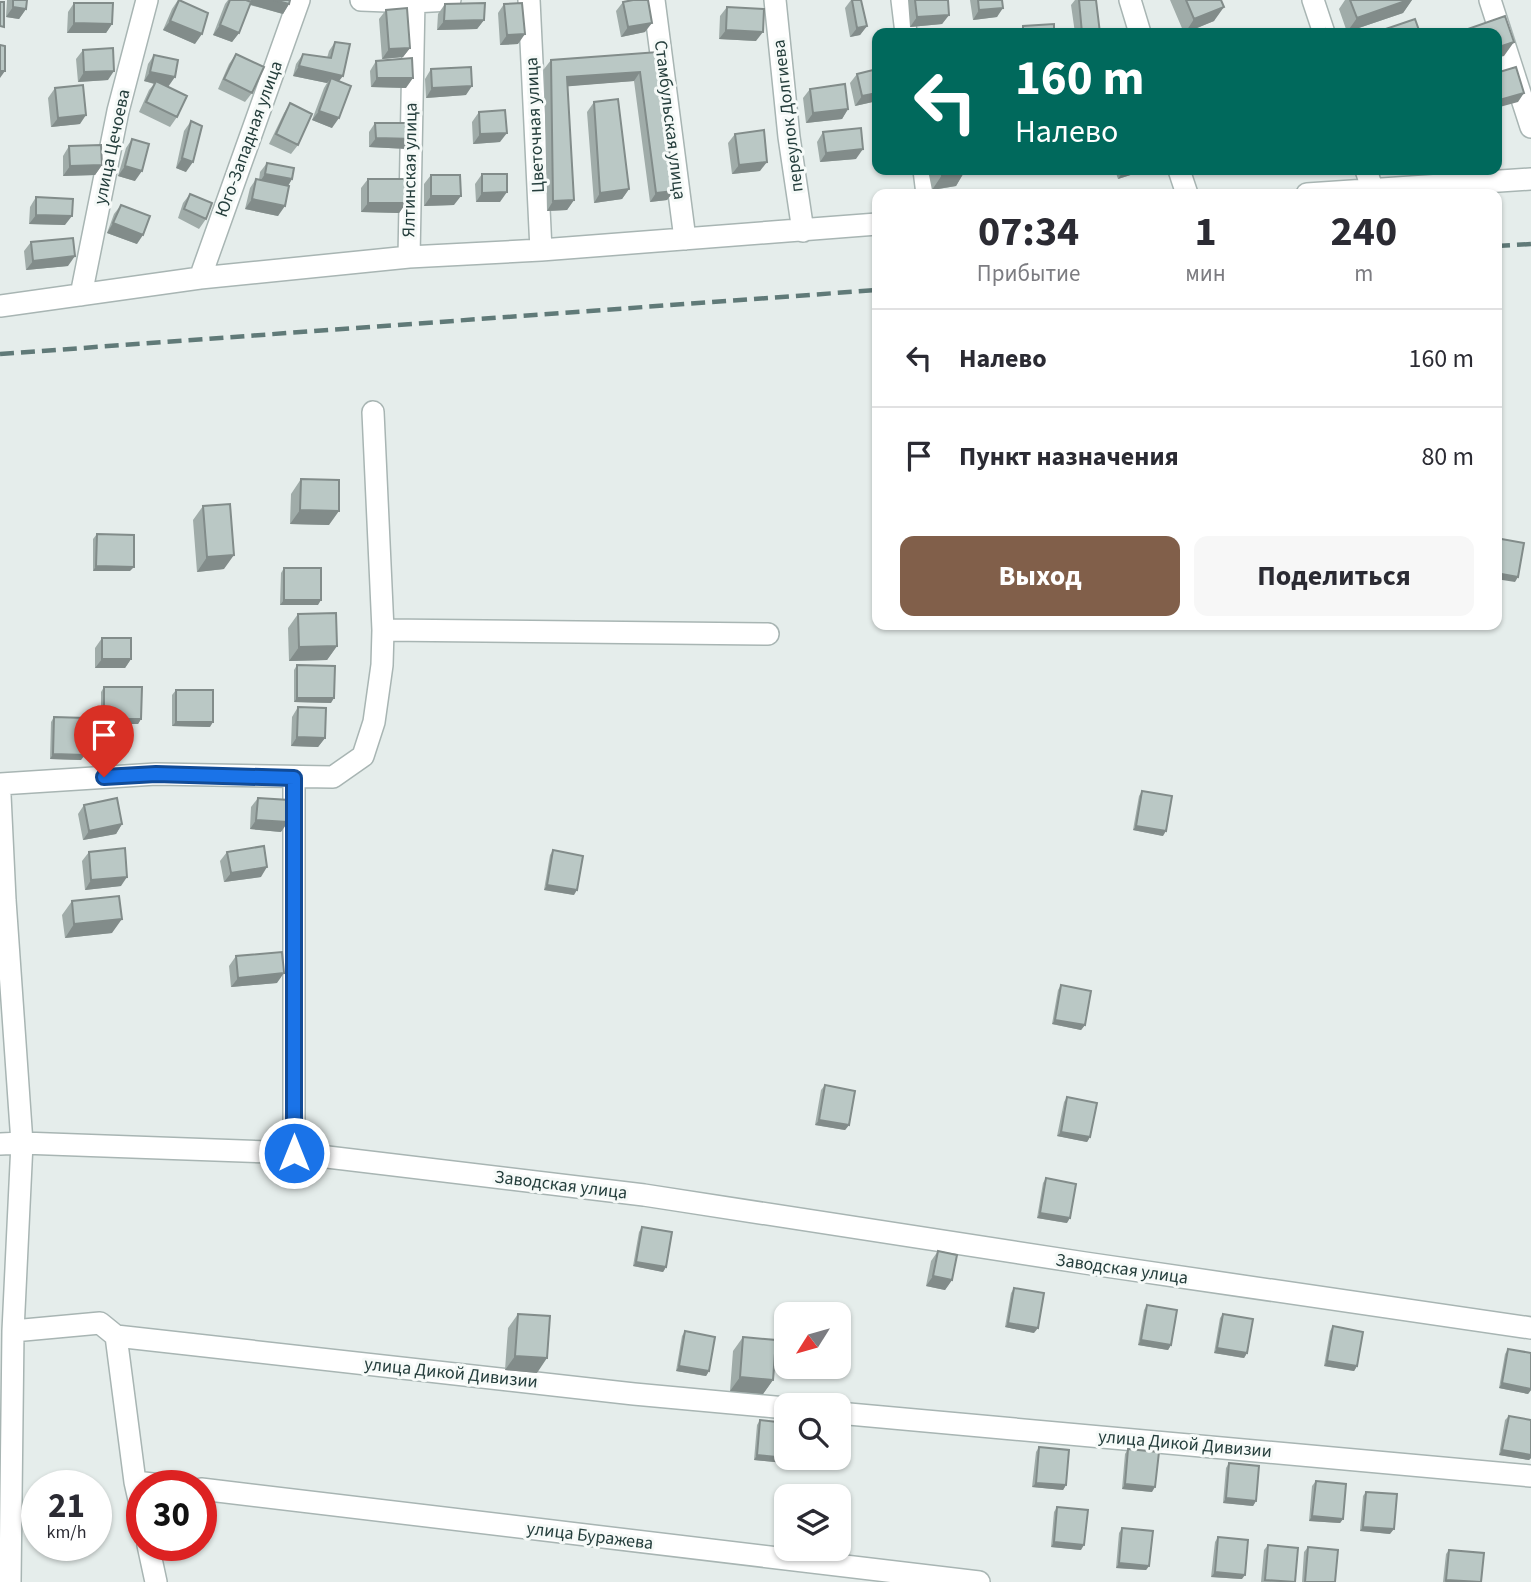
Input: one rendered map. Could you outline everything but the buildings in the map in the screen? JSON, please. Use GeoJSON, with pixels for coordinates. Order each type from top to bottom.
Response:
{"type":"FeatureCollection","features":[{"type":"Feature","properties":{"kind":"street","name":"улица Цечоева"},"geometry":{"type":"LineString","coordinates":[[81,295],[118,111],[147,0]]}},
{"type":"Feature","properties":{"kind":"street","name":"Юго-Западная улица"},"geometry":{"type":"LineString","coordinates":[[200,278],[299,0]]}},
{"type":"Feature","properties":{"kind":"street"},"geometry":{"type":"LineString","coordinates":[[361,0],[450,0]]}},
{"type":"Feature","properties":{"kind":"street","name":"Цветочная улица"},"geometry":{"type":"LineString","coordinates":[[529,0],[541,250]]}},
{"type":"Feature","properties":{"kind":"street","name":"Стамбульская улица"},"geometry":{"type":"LineString","coordinates":[[654,0],[685,239]]}},
{"type":"Feature","properties":{"kind":"street","name":"переулок Долгиева"},"geometry":{"type":"LineString","coordinates":[[775,0],[789,137],[803,231]]}},
{"type":"Feature","properties":{"kind":"street"},"geometry":{"type":"LineString","coordinates":[[902,0],[905,28]]}},
{"type":"Feature","properties":{"kind":"street"},"geometry":{"type":"LineString","coordinates":[[1130,0],[1138,28]]}},
{"type":"Feature","properties":{"kind":"street"},"geometry":{"type":"LineString","coordinates":[[1313,0],[1322,28]]}},
{"type":"Feature","properties":{"kind":"street"},"geometry":{"type":"LineString","coordinates":[[1490,0],[1499,28]]}},
{"type":"Feature","properties":{"kind":"street","name":"Ялтинская улица"},"geometry":{"type":"LineString","coordinates":[[409,257],[413,1]]}},
{"type":"Feature","properties":{"kind":"street"},"geometry":{"type":"LineString","coordinates":[[1502,37],[1531,127]]}},
{"type":"Feature","properties":{"kind":"street"},"geometry":{"type":"LineString","coordinates":[[1399,189],[1531,179]]}},
{"type":"Feature","properties":{"kind":"street"},"geometry":{"type":"LineString","coordinates":[[0,306],[200,278],[409,257],[541,250],[872,224]]}},
{"type":"Feature","properties":{"kind":"street"},"geometry":{"type":"LineString","coordinates":[[0,784],[156,774],[333,777],[363,756],[374,722],[382,665],[383,630],[373,412]]}},
{"type":"Feature","properties":{"kind":"street"},"geometry":{"type":"LineString","coordinates":[[383,630],[768,634]]}},
{"type":"Feature","properties":{"kind":"street"},"geometry":{"type":"LineString","coordinates":[[294,778],[294,1153]]}},
{"type":"Feature","properties":{"kind":"street"},"geometry":{"type":"LineString","coordinates":[[0,795],[22,1143],[13,1331],[10,1582]]}},
{"type":"Feature","properties":{"kind":"street","name":"Заводская улица"},"geometry":{"type":"LineString","coordinates":[[0,1144],[294,1153],[644,1195],[1085,1264],[1531,1328]]}},
{"type":"Feature","properties":{"kind":"street","name":"улица Дикой Дивизии"},"geometry":{"type":"LineString","coordinates":[[13,1331],[100,1323],[116,1336],[634,1394],[774,1407]]}},
{"type":"Feature","properties":{"kind":"street"},"geometry":{"type":"LineString","coordinates":[[116,1336],[133,1470]]}},
{"type":"Feature","properties":{"kind":"street","name":"улица Дикой Дивизии"},"geometry":{"type":"LineString","coordinates":[[851,1414],[1531,1476]]}},
{"type":"Feature","properties":{"kind":"street","name":"улица Буражева"},"geometry":{"type":"LineString","coordinates":[[217,1491],[979,1582]]}},
{"type":"Feature","properties":{"kind":"street"},"geometry":{"type":"LineString","coordinates":[[151,1561],[156,1582]]}},
{"type":"Feature","properties":{"kind":"railway"},"geometry":{"type":"LineString","coordinates":[[1502,246],[1531,244]]}},
{"type":"Feature","properties":{"kind":"railway"},"geometry":{"type":"LineString","coordinates":[[0,354],[872,290]]}},
{"type":"Feature","properties":{"kind":"route"},"geometry":{"type":"LineString","coordinates":[[104,777],[156,774],[294,778],[294,1153]]}}]}
